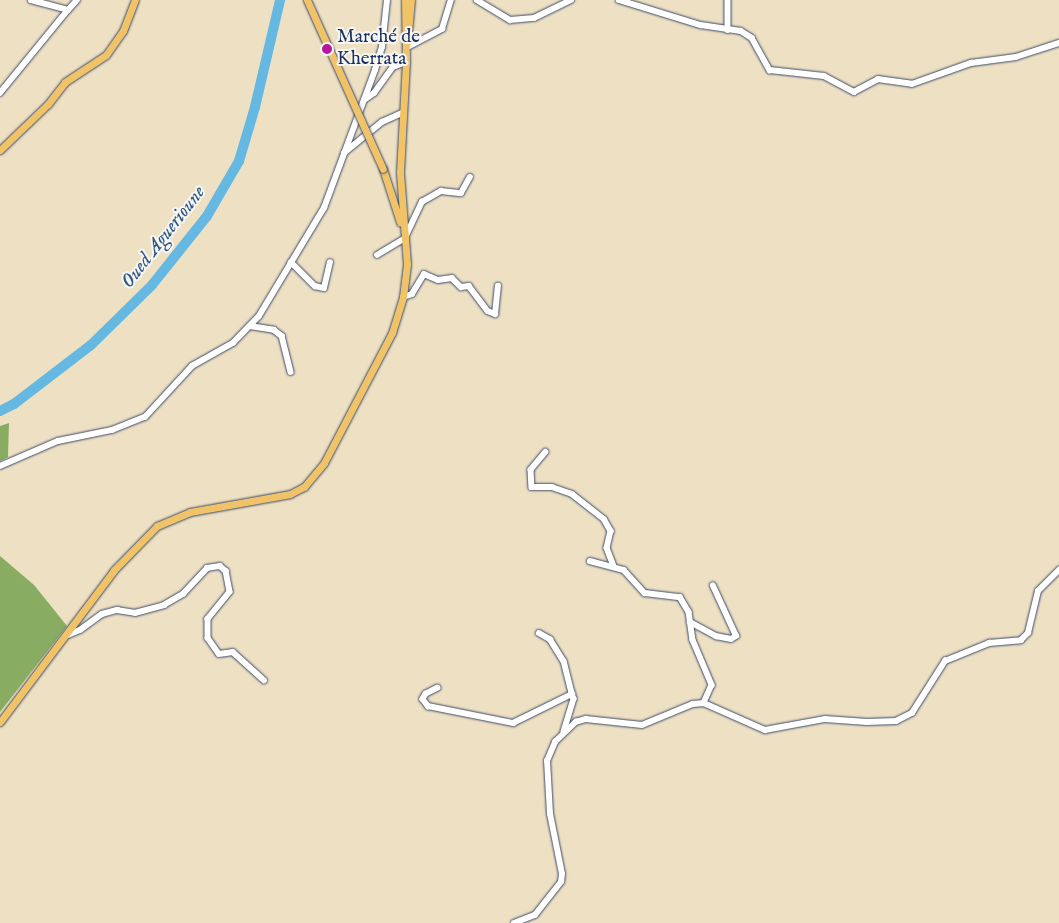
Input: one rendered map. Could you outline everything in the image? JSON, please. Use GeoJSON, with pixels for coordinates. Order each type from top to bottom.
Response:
{"type":"FeatureCollection","features":[{"type":"Feature","properties":{"kind":"main road"},"geometry":{"type":"LineString","coordinates":[[0,150],[48,104],[65,82],[106,55],[123,30],[135,0]]}},
{"type":"Feature","properties":{"kind":"main road"},"geometry":{"type":"LineString","coordinates":[[307,0],[382,169],[404,235]]}},
{"type":"Feature","properties":{"kind":"main road"},"geometry":{"type":"LineString","coordinates":[[0,722],[127,555],[166,521],[190,512],[279,498],[310,481],[324,463],[392,333],[404,297],[407,264],[400,172],[406,62],[405,0]]}},
{"type":"Feature","properties":{"kind":"main road"},"geometry":{"type":"LineString","coordinates":[[406,48],[411,0]]}},
{"type":"Feature","properties":{"kind":"street"},"geometry":{"type":"LineString","coordinates":[[31,0],[68,10]]}},
{"type":"Feature","properties":{"kind":"street"},"geometry":{"type":"LineString","coordinates":[[0,93],[77,0]]}},
{"type":"Feature","properties":{"kind":"street"},"geometry":{"type":"LineString","coordinates":[[0,466],[58,441],[112,430],[146,417],[192,366],[221,352],[250,326],[324,208],[382,47],[387,0]]}},
{"type":"Feature","properties":{"kind":"street"},"geometry":{"type":"LineString","coordinates":[[406,48],[442,29],[451,0]]}},
{"type":"Feature","properties":{"kind":"street"},"geometry":{"type":"LineString","coordinates":[[477,0],[510,20],[534,18],[571,0]]}},
{"type":"Feature","properties":{"kind":"street"},"geometry":{"type":"LineString","coordinates":[[619,0],[728,30],[741,31],[752,38],[770,70],[824,76],[854,92],[878,79],[912,84],[971,62],[1016,57],[1059,43]]}},
{"type":"Feature","properties":{"kind":"street"},"geometry":{"type":"LineString","coordinates":[[728,0],[728,30]]}},
{"type":"Feature","properties":{"kind":"street"},"geometry":{"type":"LineString","coordinates":[[364,100],[374,93],[393,67],[406,62]]}},
{"type":"Feature","properties":{"kind":"street"},"geometry":{"type":"LineString","coordinates":[[344,153],[382,122],[402,113]]}},
{"type":"Feature","properties":{"kind":"street"},"geometry":{"type":"LineString","coordinates":[[377,255],[404,235],[422,202],[441,192],[461,193],[470,177]]}},
{"type":"Feature","properties":{"kind":"street"},"geometry":{"type":"LineString","coordinates":[[291,262],[315,286],[324,288],[330,263]]}},
{"type":"Feature","properties":{"kind":"street"},"geometry":{"type":"LineString","coordinates":[[404,297],[412,294],[424,274],[438,280],[452,278],[461,287],[469,286],[488,311],[495,314],[498,286]]}},
{"type":"Feature","properties":{"kind":"street"},"geometry":{"type":"LineString","coordinates":[[250,326],[274,330],[282,336],[291,372]]}},
{"type":"Feature","properties":{"kind":"street"},"geometry":{"type":"LineString","coordinates":[[546,452],[531,470],[532,487],[552,487],[572,494],[604,519],[611,531],[607,548],[614,566]]}},
{"type":"Feature","properties":{"kind":"street"},"geometry":{"type":"LineString","coordinates":[[590,561],[624,570],[645,593],[680,598],[689,612],[693,640],[712,684],[704,703]]}},
{"type":"Feature","properties":{"kind":"street"},"geometry":{"type":"LineString","coordinates":[[68,635],[80,630],[102,614],[118,610],[135,613],[164,605],[183,594],[208,568],[220,566],[226,571],[230,592],[208,619],[208,638],[219,654],[234,652],[264,680]]}},
{"type":"Feature","properties":{"kind":"street"},"geometry":{"type":"LineString","coordinates":[[514,923],[535,915],[561,882],[562,874],[550,814],[547,761],[550,751],[563,733],[576,722],[586,720],[642,725],[692,704],[704,703],[765,730],[825,718],[886,723],[905,718],[917,706],[944,661],[989,643],[1021,640],[1028,634],[1038,591],[1059,570]]}},
{"type":"Feature","properties":{"kind":"street"},"geometry":{"type":"LineString","coordinates":[[690,622],[716,636],[731,639],[736,636],[713,586]]}},
{"type":"Feature","properties":{"kind":"street"},"geometry":{"type":"LineString","coordinates":[[539,634],[550,638],[564,661],[574,699],[563,733]]}},
{"type":"Feature","properties":{"kind":"street"},"geometry":{"type":"LineString","coordinates":[[438,688],[426,694],[423,699],[428,706],[513,723],[572,694]]}},
{"type":"Feature","properties":{"kind":"green space"},"geometry":{"type":"Polygon","coordinates":[[[9,423],[8,457],[0,461],[0,426],[9,423]]]}},
{"type":"Feature","properties":{"kind":"green space"},"geometry":{"type":"Polygon","coordinates":[[[0,556],[34,585],[67,626],[0,712],[0,556]]]}},
{"type":"Feature","properties":{"kind":"waterway","name":"Oued Aguerioune"},"geometry":{"type":"LineString","coordinates":[[0,411],[14,404],[91,345],[152,285],[207,216],[239,161],[255,107],[280,0]]}},
{"type":"Feature","properties":{"kind":"place","name":"Marché de Kherrata"},"geometry":{"type":"Point","coordinates":[327,49]}}]}
